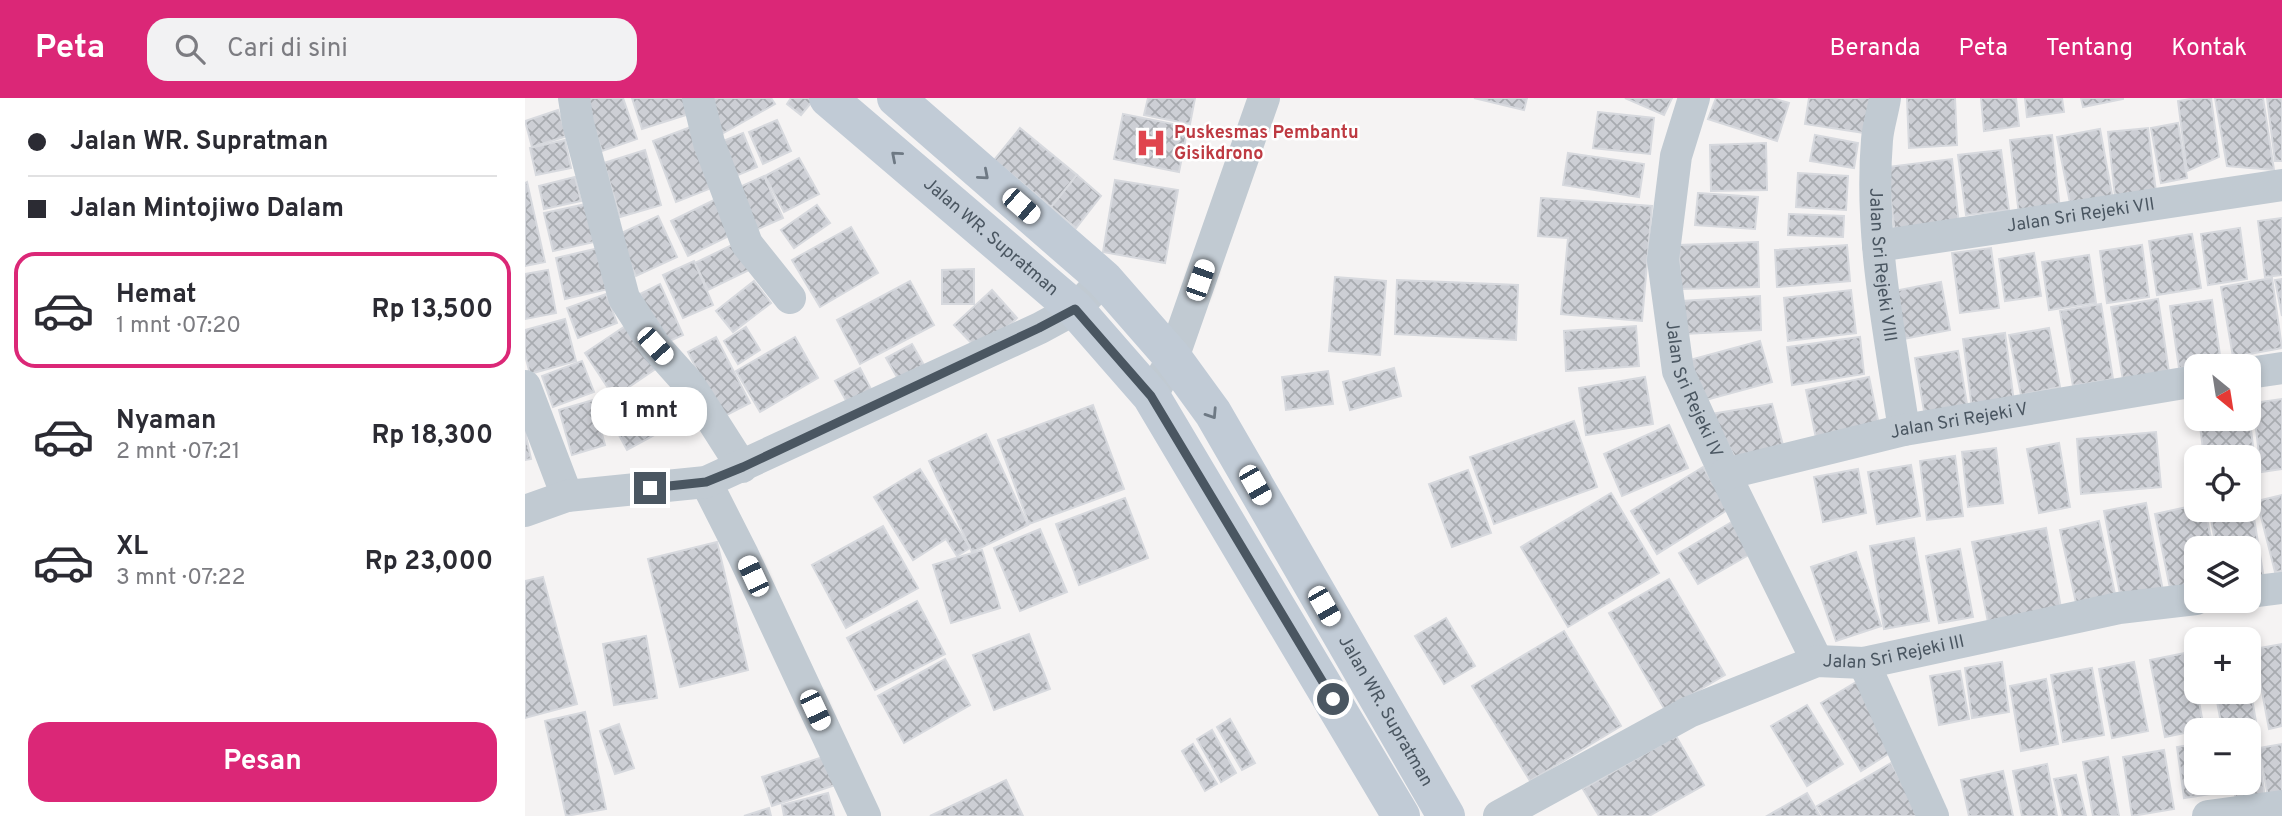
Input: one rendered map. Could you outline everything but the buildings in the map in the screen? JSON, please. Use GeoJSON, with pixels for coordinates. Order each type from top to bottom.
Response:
{"type":"FeatureCollection","features":[{"type":"Feature","properties":{"kind":"main road","name":"Jalan WR. Supratman"},"geometry":{"type":"LineString","coordinates":[[828,98],[1075,309],[1151,396],[1401,816]]}},
{"type":"Feature","properties":{"kind":"main road","name":"Jalan WR. Supratman"},"geometry":{"type":"LineString","coordinates":[[896,98],[1104,279],[1173,358],[1213,413],[1446,816]]}},
{"type":"Feature","properties":{"kind":"main road"},"geometry":{"type":"LineString","coordinates":[[1361,746],[1394,726]]}},
{"type":"Feature","properties":{"kind":"street"},"geometry":{"type":"LineString","coordinates":[[574,98],[578,123],[624,298],[655,346],[689,384],[743,467]]}},
{"type":"Feature","properties":{"kind":"street"},"geometry":{"type":"LineString","coordinates":[[698,98],[709,144],[747,244],[790,298]]}},
{"type":"Feature","properties":{"kind":"street"},"geometry":{"type":"LineString","coordinates":[[1151,396],[1173,358],[1263,98]]}},
{"type":"Feature","properties":{"kind":"street","name":"Jalan Sri Rejeki IV"},"geometry":{"type":"LineString","coordinates":[[1694,98],[1676,156],[1663,260],[1678,371],[1725,474],[1817,661]]}},
{"type":"Feature","properties":{"kind":"street","name":"Jalan Sri Rejeki VIII"},"geometry":{"type":"LineString","coordinates":[[1885,98],[1877,138],[1875,202],[1878,246],[1904,430]]}},
{"type":"Feature","properties":{"kind":"street","name":"Jalan Sri Rejeki VII"},"geometry":{"type":"LineString","coordinates":[[1878,246],[2282,185]]}},
{"type":"Feature","properties":{"kind":"street"},"geometry":{"type":"LineString","coordinates":[[525,511],[567,496],[706,482],[1039,328],[1075,309],[1104,279]]}},
{"type":"Feature","properties":{"kind":"street"},"geometry":{"type":"LineString","coordinates":[[2261,371],[2282,368]]}},
{"type":"Feature","properties":{"kind":"street","name":"Jalan Sri Rejeki V"},"geometry":{"type":"LineString","coordinates":[[1725,474],[1904,430],[2184,384]]}},
{"type":"Feature","properties":{"kind":"street"},"geometry":{"type":"LineString","coordinates":[[525,386],[567,496]]}},
{"type":"Feature","properties":{"kind":"street"},"geometry":{"type":"LineString","coordinates":[[706,482],[865,814]]}},
{"type":"Feature","properties":{"kind":"street"},"geometry":{"type":"LineString","coordinates":[[2261,591],[2282,588]]}},
{"type":"Feature","properties":{"kind":"street","name":"Jalan Sri Rejeki III"},"geometry":{"type":"LineString","coordinates":[[1499,816],[1678,717],[1817,661],[1864,663],[2119,608],[2184,600]]}},
{"type":"Feature","properties":{"kind":"street"},"geometry":{"type":"LineString","coordinates":[[1864,663],[1933,816]]}},
{"type":"Feature","properties":{"kind":"street"},"geometry":{"type":"LineString","coordinates":[[2209,816],[2282,806]]}},
{"type":"Feature","properties":{"kind":"place","name":"Puskesmas Pembantu Gisikdrono"},"geometry":{"type":"Point","coordinates":[1151,143]}},
{"type":"Feature","properties":{"kind":"route"},"geometry":{"type":"LineString","coordinates":[[650,488],[706,482],[743,467],[1075,309],[1151,396],[1333,699]]}}]}
